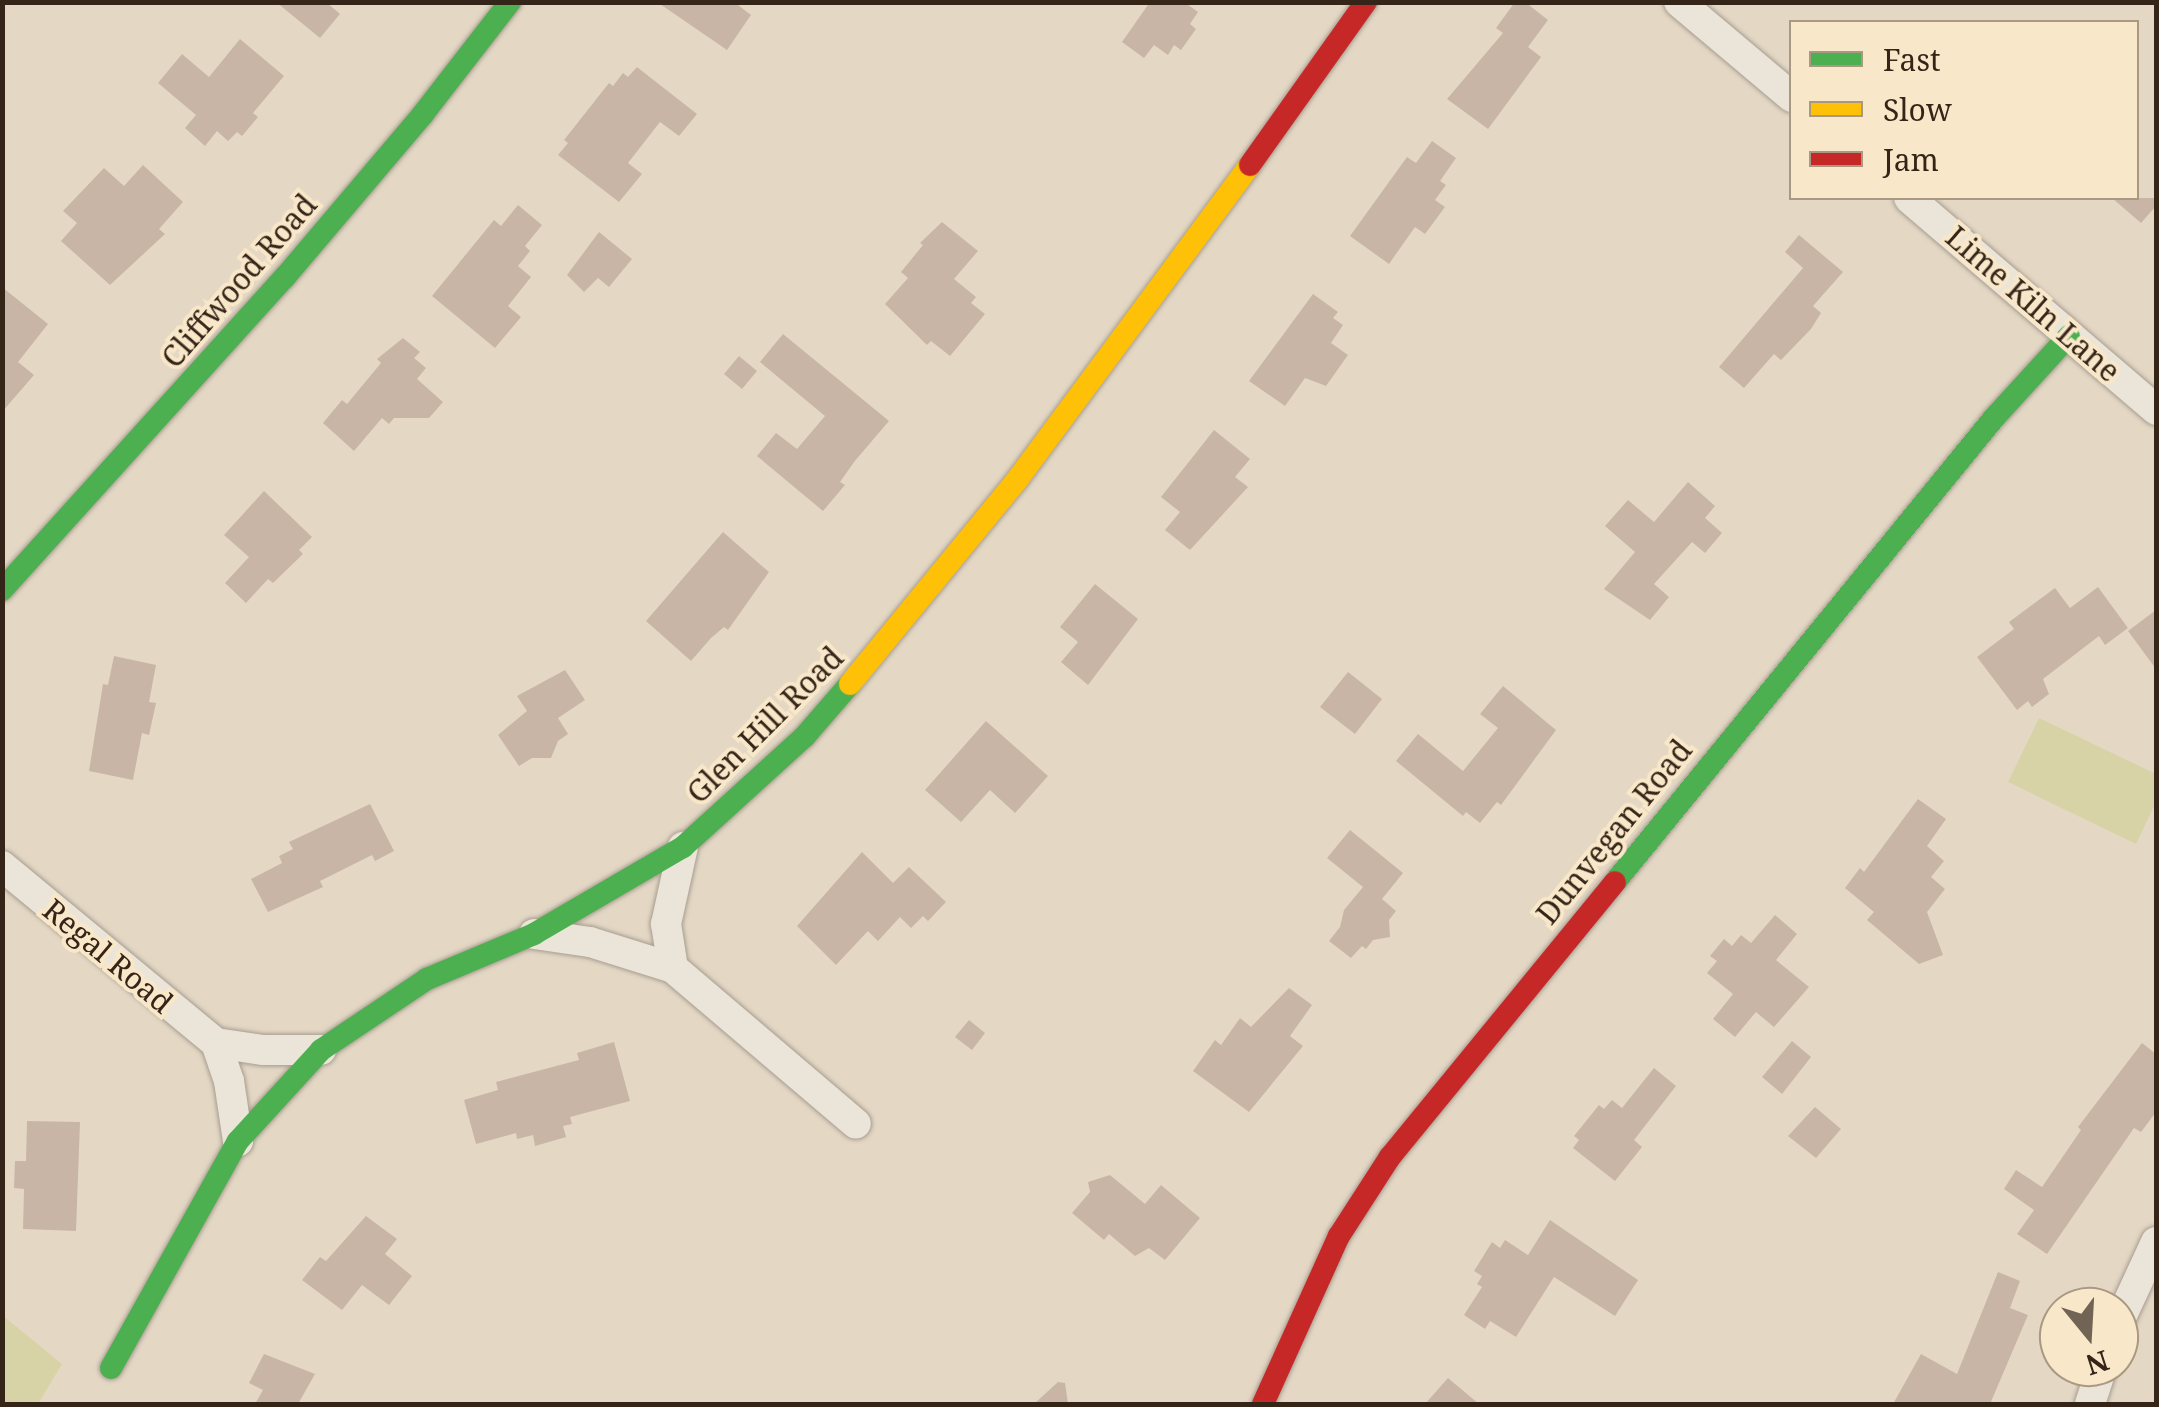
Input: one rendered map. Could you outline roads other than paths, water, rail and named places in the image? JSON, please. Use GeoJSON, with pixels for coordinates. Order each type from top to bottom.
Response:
{"type":"FeatureCollection","features":[{"type":"Feature","properties":{"kind":"street","name":"Cliffwood Road"},"geometry":{"type":"LineString","coordinates":[[2,590],[297,262],[510,2]]}},
{"type":"Feature","properties":{"kind":"street","name":"Glen Hill Road"},"geometry":{"type":"LineString","coordinates":[[111,1368],[238,1140],[321,1050],[427,979],[534,934],[683,847],[804,736],[884,646],[1123,342],[1366,2]]}},
{"type":"Feature","properties":{"kind":"street"},"geometry":{"type":"LineString","coordinates":[[1679,2],[1789,95]]}},
{"type":"Feature","properties":{"kind":"street","name":"Lime Kiln Lane"},"geometry":{"type":"LineString","coordinates":[[1911,200],[2156,410]]}},
{"type":"Feature","properties":{"kind":"street","name":"Dunvegan Road"},"geometry":{"type":"LineString","coordinates":[[1263,1404],[1338,1236],[1400,1143],[1994,418],[2069,336]]}},
{"type":"Feature","properties":{"kind":"street"},"geometry":{"type":"LineString","coordinates":[[673,968],[666,924],[683,847]]}},
{"type":"Feature","properties":{"kind":"street","name":"Regal Road"},"geometry":{"type":"LineString","coordinates":[[2,866],[216,1043]]}},
{"type":"Feature","properties":{"kind":"street"},"geometry":{"type":"LineString","coordinates":[[534,934],[590,942],[673,968],[856,1124]]}},
{"type":"Feature","properties":{"kind":"street"},"geometry":{"type":"LineString","coordinates":[[238,1140],[229,1081],[216,1043],[321,1050]]}},
{"type":"Feature","properties":{"kind":"street"},"geometry":{"type":"LineString","coordinates":[[2135,1287],[2156,1242]]}}]}
